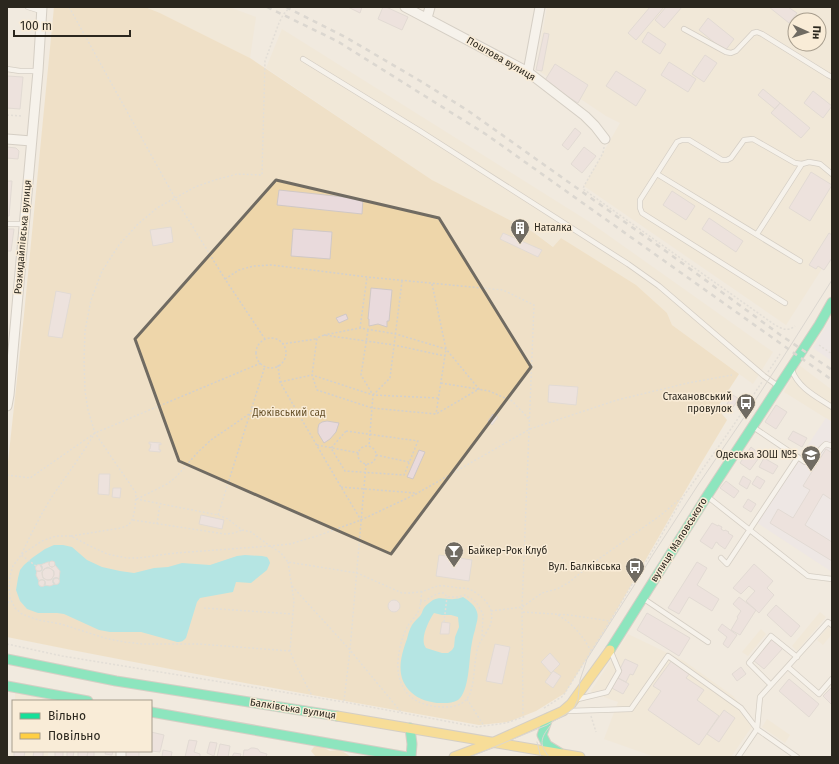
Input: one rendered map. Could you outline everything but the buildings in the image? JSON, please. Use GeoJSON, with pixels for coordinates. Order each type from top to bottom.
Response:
{"type":"FeatureCollection","features":[{"type":"Feature","properties":{"kind":"main road","name":"вулиця Маловського"},"geometry":{"type":"LineString","coordinates":[[454,757],[494,742],[563,711],[575,700],[610,650],[707,496],[792,368],[832,302]]}},
{"type":"Feature","properties":{"kind":"main road","name":"Балківська вулиця"},"geometry":{"type":"LineString","coordinates":[[7,659],[116,680],[580,757]]}},
{"type":"Feature","properties":{"kind":"main road"},"geometry":{"type":"LineString","coordinates":[[7,686],[83,700]]}},
{"type":"Feature","properties":{"kind":"main road"},"geometry":{"type":"LineString","coordinates":[[152,712],[407,757]]}},
{"type":"Feature","properties":{"kind":"main road"},"geometry":{"type":"LineString","coordinates":[[548,718],[542,736],[546,745],[562,754]]}},
{"type":"Feature","properties":{"kind":"main road"},"geometry":{"type":"LineString","coordinates":[[410,728],[412,744],[411,757]]}},
{"type":"Feature","properties":{"kind":"main road"},"geometry":{"type":"LineString","coordinates":[[484,756],[486,751],[494,742]]}},
{"type":"Feature","properties":{"kind":"street","name":"Поштова вулиця"},"geometry":{"type":"LineString","coordinates":[[405,7],[528,72],[585,116],[606,139]]}},
{"type":"Feature","properties":{"kind":"street"},"geometry":{"type":"LineString","coordinates":[[428,18],[430,7]]}},
{"type":"Feature","properties":{"kind":"street"},"geometry":{"type":"LineString","coordinates":[[528,72],[540,7]]}},
{"type":"Feature","properties":{"kind":"street","name":"Розкидайлівська вулиця"},"geometry":{"type":"LineString","coordinates":[[7,406],[38,71],[41,9]]}},
{"type":"Feature","properties":{"kind":"street"},"geometry":{"type":"LineString","coordinates":[[7,139],[31,141]]}},
{"type":"Feature","properties":{"kind":"lane"},"geometry":{"type":"LineString","coordinates":[[28,7],[41,9]]}},
{"type":"Feature","properties":{"kind":"lane"},"geometry":{"type":"LineString","coordinates":[[684,29],[726,52],[731,53],[736,52],[753,33],[757,32],[832,77]]}},
{"type":"Feature","properties":{"kind":"lane"},"geometry":{"type":"LineString","coordinates":[[302,59],[420,131],[628,264],[659,286],[765,377],[779,387]]}},
{"type":"Feature","properties":{"kind":"lane"},"geometry":{"type":"LineString","coordinates":[[7,70],[38,71]]}},
{"type":"Feature","properties":{"kind":"lane"},"geometry":{"type":"LineString","coordinates":[[784,303],[642,213],[640,208],[640,200],[677,142],[682,140],[689,140],[722,160],[727,160],[731,158],[744,140],[753,139],[795,163],[802,164],[809,162],[820,164],[832,174]]}},
{"type":"Feature","properties":{"kind":"lane"},"geometry":{"type":"LineString","coordinates":[[757,234],[802,164]]}},
{"type":"Feature","properties":{"kind":"lane"},"geometry":{"type":"LineString","coordinates":[[657,174],[800,261]]}},
{"type":"Feature","properties":{"kind":"lane"},"geometry":{"type":"LineString","coordinates":[[7,224],[24,224]]}},
{"type":"Feature","properties":{"kind":"lane"},"geometry":{"type":"LineString","coordinates":[[792,368],[795,377],[806,391],[832,407]]}},
{"type":"Feature","properties":{"kind":"lane"},"geometry":{"type":"LineString","coordinates":[[753,426],[805,462],[812,460],[822,446],[826,444],[832,446]]}},
{"type":"Feature","properties":{"kind":"lane"},"geometry":{"type":"LineString","coordinates":[[721,558],[727,564],[798,457]]}},
{"type":"Feature","properties":{"kind":"lane"},"geometry":{"type":"LineString","coordinates":[[707,496],[808,576],[832,579]]}},
{"type":"Feature","properties":{"kind":"lane"},"geometry":{"type":"LineString","coordinates":[[643,598],[708,642]]}},
{"type":"Feature","properties":{"kind":"lane"},"geometry":{"type":"LineString","coordinates":[[738,757],[757,729],[760,697],[830,624]]}},
{"type":"Feature","properties":{"kind":"lane"},"geometry":{"type":"LineString","coordinates":[[771,685],[749,663],[771,636],[797,657]]}},
{"type":"Feature","properties":{"kind":"lane"},"geometry":{"type":"LineString","coordinates":[[575,700],[607,692],[618,671],[610,650]]}},
{"type":"Feature","properties":{"kind":"lane"},"geometry":{"type":"LineString","coordinates":[[563,711],[631,709],[668,656],[741,708],[757,729],[797,757]]}},
{"type":"Feature","properties":{"kind":"lane"},"geometry":{"type":"LineString","coordinates":[[788,667],[819,694],[832,679]]}},
{"type":"Feature","properties":{"kind":"path"},"geometry":{"type":"LineString","coordinates":[[69,7],[175,198],[225,279],[265,339]]}},
{"type":"Feature","properties":{"kind":"path"},"geometry":{"type":"LineString","coordinates":[[21,555],[42,541],[56,536],[70,536],[121,528],[130,524],[132,520],[136,492],[95,433],[88,410],[84,360],[85,331],[90,300],[102,271],[119,245],[137,225],[157,208],[196,187],[237,174],[262,175],[265,61],[279,23],[283,15],[290,7]]}},
{"type":"Feature","properties":{"kind":"path"},"geometry":{"type":"LineString","coordinates":[[7,115],[21,116]]}},
{"type":"Feature","properties":{"kind":"path"},"geometry":{"type":"LineString","coordinates":[[606,139],[603,153],[583,188],[775,326],[787,330],[792,329],[795,326]]}},
{"type":"Feature","properties":{"kind":"path"},"geometry":{"type":"LineString","coordinates":[[225,279],[239,270],[254,266],[271,265],[367,277],[503,290],[534,305],[522,607],[523,716]]}},
{"type":"Feature","properties":{"kind":"path"},"geometry":{"type":"LineString","coordinates":[[360,328],[367,277]]}},
{"type":"Feature","properties":{"kind":"path"},"geometry":{"type":"LineString","coordinates":[[373,394],[390,378],[402,280]]}},
{"type":"Feature","properties":{"kind":"path"},"geometry":{"type":"LineString","coordinates":[[432,283],[446,349],[436,414]]}},
{"type":"Feature","properties":{"kind":"path"},"geometry":{"type":"LineString","coordinates":[[282,344],[360,328],[396,334],[446,349],[479,388]]}},
{"type":"Feature","properties":{"kind":"path"},"geometry":{"type":"LineString","coordinates":[[368,330],[361,375],[373,394],[369,446]]}},
{"type":"Feature","properties":{"kind":"path"},"geometry":{"type":"LineString","coordinates":[[324,335],[394,345],[445,356]]}},
{"type":"Feature","properties":{"kind":"path"},"geometry":{"type":"LineString","coordinates":[[274,338],[279,340],[282,344],[285,348],[285,353],[282,362],[274,367],[264,366],[260,363],[256,355],[256,350],[261,342],[265,339],[274,338]]}},
{"type":"Feature","properties":{"kind":"path"},"geometry":{"type":"LineString","coordinates":[[317,338],[312,375],[317,390],[372,408],[436,414],[479,388]]}},
{"type":"Feature","properties":{"kind":"path"},"geometry":{"type":"LineString","coordinates":[[810,339],[832,354]]}},
{"type":"Feature","properties":{"kind":"path"},"geometry":{"type":"LineString","coordinates":[[544,708],[563,696],[644,566],[682,496],[733,426],[780,354]]}},
{"type":"Feature","properties":{"kind":"path"},"geometry":{"type":"LineString","coordinates":[[7,475],[30,478],[95,433],[260,363]]}},
{"type":"Feature","properties":{"kind":"path"},"geometry":{"type":"LineString","coordinates":[[278,365],[280,382],[361,520]]}},
{"type":"Feature","properties":{"kind":"path"},"geometry":{"type":"LineString","coordinates":[[218,514],[264,366]]}},
{"type":"Feature","properties":{"kind":"path"},"geometry":{"type":"LineString","coordinates":[[280,382],[312,375],[373,394],[438,398]]}},
{"type":"Feature","properties":{"kind":"path"},"geometry":{"type":"LineString","coordinates":[[70,536],[107,554],[127,558],[290,544],[361,520],[416,494],[530,429],[617,400],[688,383],[732,375]]}},
{"type":"Feature","properties":{"kind":"path"},"geometry":{"type":"LineString","coordinates":[[441,383],[479,388],[489,391],[512,401],[530,421]]}},
{"type":"Feature","properties":{"kind":"path"},"geometry":{"type":"LineString","coordinates":[[136,499],[167,484],[175,478],[211,440],[249,414]]}},
{"type":"Feature","properties":{"kind":"path"},"geometry":{"type":"LineString","coordinates":[[346,430],[418,441],[404,476],[346,470],[331,448],[346,430]]}},
{"type":"Feature","properties":{"kind":"path"},"geometry":{"type":"LineString","coordinates":[[95,433],[46,508],[14,566],[10,576],[9,587],[10,598],[15,608],[22,614],[38,620],[61,624],[108,639],[125,642],[142,644],[199,644],[290,651]]}},
{"type":"Feature","properties":{"kind":"path"},"geometry":{"type":"LineString","coordinates":[[316,445],[359,453]]}},
{"type":"Feature","properties":{"kind":"path"},"geometry":{"type":"LineString","coordinates":[[371,446],[375,450],[376,455],[374,460],[366,464],[361,461],[359,453],[361,448],[371,446]]}},
{"type":"Feature","properties":{"kind":"path"},"geometry":{"type":"LineString","coordinates":[[376,455],[409,462]]}},
{"type":"Feature","properties":{"kind":"path"},"geometry":{"type":"LineString","coordinates":[[344,702],[366,464]]}},
{"type":"Feature","properties":{"kind":"path"},"geometry":{"type":"LineString","coordinates":[[341,487],[416,494]]}},
{"type":"Feature","properties":{"kind":"path"},"geometry":{"type":"LineString","coordinates":[[491,611],[522,607],[542,593],[557,589],[568,583],[593,563],[661,515],[682,496]]}},
{"type":"Feature","properties":{"kind":"path"},"geometry":{"type":"LineString","coordinates":[[136,499],[218,514],[228,519],[242,530],[251,532],[281,553],[288,562],[294,601],[290,651],[313,697]]}},
{"type":"Feature","properties":{"kind":"path"},"geometry":{"type":"LineString","coordinates":[[157,524],[160,504]]}},
{"type":"Feature","properties":{"kind":"path"},"geometry":{"type":"LineString","coordinates":[[132,520],[225,534],[242,530]]}},
{"type":"Feature","properties":{"kind":"path"},"geometry":{"type":"LineString","coordinates":[[21,555],[36,566]]}},
{"type":"Feature","properties":{"kind":"path"},"geometry":{"type":"LineString","coordinates":[[288,562],[357,573],[402,593],[422,591],[438,586],[450,586],[470,589],[478,595],[486,602],[491,611],[491,620],[488,631],[478,647],[470,692],[467,699],[454,707],[437,706],[421,702],[413,699],[403,688],[398,669],[398,658],[408,625],[418,612],[422,591]]}},
{"type":"Feature","properties":{"kind":"path"},"geometry":{"type":"LineString","coordinates":[[292,586],[350,650],[401,712]]}},
{"type":"Feature","properties":{"kind":"path"},"geometry":{"type":"LineString","coordinates":[[420,602],[425,602],[438,593],[444,593],[447,597],[458,597],[465,595],[476,602],[483,614],[482,639]]}},
{"type":"Feature","properties":{"kind":"path"},"geometry":{"type":"LineString","coordinates":[[444,622],[447,597]]}},
{"type":"Feature","properties":{"kind":"path"},"geometry":{"type":"LineString","coordinates":[[7,607],[10,598]]}},
{"type":"Feature","properties":{"kind":"path"},"geometry":{"type":"LineString","coordinates":[[204,608],[294,614]]}},
{"type":"Feature","properties":{"kind":"path"},"geometry":{"type":"LineString","coordinates":[[522,612],[556,614],[610,621]]}},
{"type":"Feature","properties":{"kind":"path"},"geometry":{"type":"LineString","coordinates":[[556,614],[577,630],[591,651]]}},
{"type":"Feature","properties":{"kind":"path"},"geometry":{"type":"LineString","coordinates":[[7,644],[62,656],[344,702],[477,727],[506,723],[530,714]]}},
{"type":"Feature","properties":{"kind":"path"},"geometry":{"type":"LineString","coordinates":[[467,699],[484,726]]}},
{"type":"Feature","properties":{"kind":"highlighted area"},"geometry":{"type":"Polygon","coordinates":[[[276,180],[439,218],[531,367],[391,554],[179,461],[135,339],[276,180]]]}},
{"type":"Feature","properties":{"kind":"shaded area"},"geometry":{"type":"Polygon","coordinates":[[[145,7],[229,7],[256,17],[250,58],[160,13],[145,7]]]}},
{"type":"Feature","properties":{"kind":"shaded area"},"geometry":{"type":"Polygon","coordinates":[[[547,7],[832,7],[832,162],[830,164],[832,166],[832,253],[786,325],[584,186],[620,123],[606,116],[536,69],[547,7]]]}},
{"type":"Feature","properties":{"kind":"shaded area"},"geometry":{"type":"Polygon","coordinates":[[[282,29],[588,221],[773,352],[753,384],[672,325],[667,313],[561,238],[554,247],[533,232],[435,182],[266,68],[282,29]]]}},
{"type":"Feature","properties":{"kind":"shaded area"},"geometry":{"type":"Polygon","coordinates":[[[832,316],[832,361],[813,348],[832,316]]]}},
{"type":"Feature","properties":{"kind":"shaded area"},"geometry":{"type":"Polygon","coordinates":[[[799,365],[832,390],[832,422],[784,392],[799,365]]]}},
{"type":"Feature","properties":{"kind":"shaded area","name":"Одеська ЗОШ №5"},"geometry":{"type":"Polygon","coordinates":[[[826,418],[832,422],[832,572],[756,522],[826,418]]]}},
{"type":"Feature","properties":{"kind":"shaded area"},"geometry":{"type":"Polygon","coordinates":[[[820,612],[826,617],[797,651],[792,646],[820,612]]]}},
{"type":"Feature","properties":{"kind":"shaded area"},"geometry":{"type":"Polygon","coordinates":[[[829,626],[832,629],[832,634],[823,645],[817,640],[829,626]]]}},
{"type":"Feature","properties":{"kind":"shaded area"},"geometry":{"type":"Polygon","coordinates":[[[761,629],[766,634],[748,656],[742,652],[761,629]]]}},
{"type":"Feature","properties":{"kind":"shaded area"},"geometry":{"type":"Polygon","coordinates":[[[628,634],[684,661],[733,696],[755,722],[731,757],[655,757],[604,739],[618,702],[591,691],[628,634]]]}},
{"type":"Feature","properties":{"kind":"shaded area"},"geometry":{"type":"Polygon","coordinates":[[[15,688],[48,700],[15,700],[15,688]]]}},
{"type":"Feature","properties":{"kind":"shaded area"},"geometry":{"type":"Polygon","coordinates":[[[767,719],[790,735],[785,743],[762,727],[767,719]]]}},
{"type":"Feature","properties":{"kind":"shaded area"},"geometry":{"type":"Polygon","coordinates":[[[12,742],[12,752],[48,752],[48,757],[11,757],[12,742]]]}},
{"type":"Feature","properties":{"kind":"green space","name":"Дюківський сад"},"geometry":{"type":"Polygon","coordinates":[[[54,7],[145,7],[250,58],[432,180],[533,232],[553,247],[561,238],[636,285],[667,313],[672,325],[739,374],[717,408],[727,420],[610,622],[565,693],[536,711],[508,722],[479,725],[184,672],[7,637],[7,471],[54,7]]]}},
{"type":"Feature","properties":{"kind":"green space"},"geometry":{"type":"Polygon","coordinates":[[[320,746],[330,751],[341,751],[351,757],[316,757],[311,751],[314,747],[320,746]]]}},
{"type":"Feature","properties":{"kind":"water"},"geometry":{"type":"Polygon","coordinates":[[[54,545],[72,547],[87,560],[102,567],[134,573],[182,563],[210,565],[237,556],[245,555],[267,557],[270,563],[267,570],[251,583],[236,582],[233,592],[200,598],[197,602],[186,638],[180,642],[177,642],[141,632],[110,632],[99,630],[64,614],[38,613],[27,609],[20,601],[16,590],[20,570],[32,558],[54,545]]]}},
{"type":"Feature","properties":{"kind":"water"},"geometry":{"type":"Polygon","coordinates":[[[463,597],[473,605],[478,616],[472,644],[468,676],[462,696],[458,700],[448,703],[437,703],[424,700],[414,695],[403,681],[401,674],[400,668],[402,653],[409,631],[421,615],[423,609],[433,600],[438,598],[456,599],[463,597]],[[434,613],[432,616],[424,635],[424,644],[426,648],[442,653],[448,653],[454,647],[455,637],[459,627],[458,617],[434,613]]]}},
{"type":"Feature","properties":{"kind":"tram line"},"geometry":{"type":"LineString","coordinates":[[470,757],[547,725],[574,708],[578,699],[580,680],[587,659],[652,556],[745,416],[832,280]]}},
{"type":"Feature","properties":{"kind":"tram line"},"geometry":{"type":"LineString","coordinates":[[549,757],[542,745],[542,742],[544,734],[550,726]]}},
{"type":"Feature","properties":{"kind":"tram line"},"geometry":{"type":"LineString","coordinates":[[537,742],[541,757]]}},
{"type":"Feature","properties":{"kind":"railway"},"geometry":{"type":"LineString","coordinates":[[267,7],[337,41],[487,135],[832,380]]}},
{"type":"Feature","properties":{"kind":"railway"},"geometry":{"type":"LineString","coordinates":[[286,7],[347,38],[467,110],[667,252],[779,334],[832,370]]}},
{"type":"Feature","properties":{"kind":"traffic: fast"},"geometry":{"type":"LineString","coordinates":[[610,650],[707,496],[819,325],[832,302]]}},
{"type":"Feature","properties":{"kind":"traffic: fast"},"geometry":{"type":"LineString","coordinates":[[7,659],[116,681],[337,716]]}},
{"type":"Feature","properties":{"kind":"traffic: fast"},"geometry":{"type":"LineString","coordinates":[[7,686],[83,700]]}},
{"type":"Feature","properties":{"kind":"traffic: fast"},"geometry":{"type":"LineString","coordinates":[[152,712],[407,757]]}},
{"type":"Feature","properties":{"kind":"traffic: fast"},"geometry":{"type":"LineString","coordinates":[[548,718],[542,735],[547,745],[560,753]]}},
{"type":"Feature","properties":{"kind":"traffic: fast"},"geometry":{"type":"LineString","coordinates":[[410,728],[412,744],[411,757]]}},
{"type":"Feature","properties":{"kind":"traffic: slow"},"geometry":{"type":"LineString","coordinates":[[454,757],[494,742],[563,711],[571,704],[610,650]]}},
{"type":"Feature","properties":{"kind":"traffic: slow"},"geometry":{"type":"LineString","coordinates":[[337,716],[580,757]]}},
{"type":"Feature","properties":{"kind":"place","name":"Наталка"},"geometry":{"type":"Point","coordinates":[520,245]}},
{"type":"Feature","properties":{"kind":"place","name":"Стахановський провулок"},"geometry":{"type":"Point","coordinates":[746,420]}},
{"type":"Feature","properties":{"kind":"place","name":"Одеська ЗОШ №5"},"geometry":{"type":"Point","coordinates":[811,472]}},
{"type":"Feature","properties":{"kind":"place","name":"Байкер-Рок Клуб"},"geometry":{"type":"Point","coordinates":[454,568]}},
{"type":"Feature","properties":{"kind":"place","name":"Вул. Балківська"},"geometry":{"type":"Point","coordinates":[635,584]}}]}
